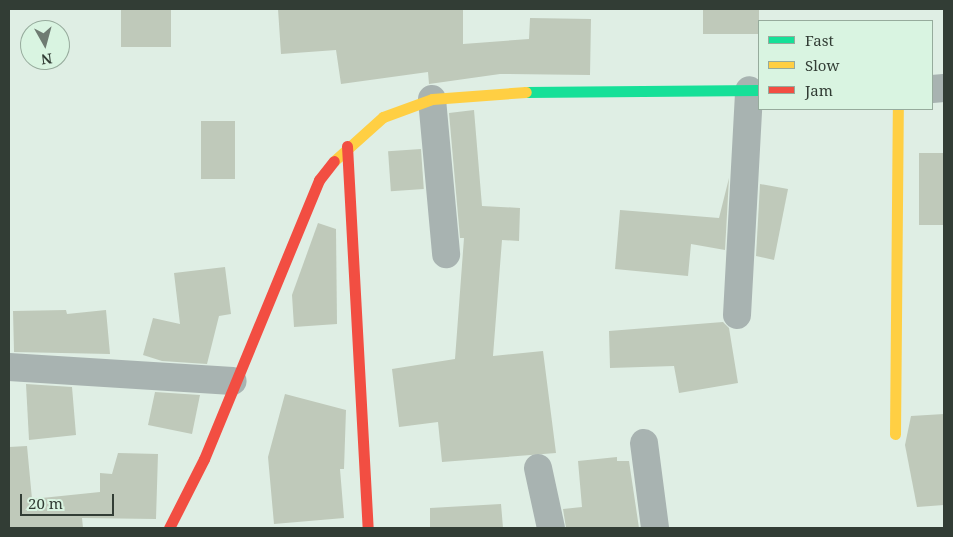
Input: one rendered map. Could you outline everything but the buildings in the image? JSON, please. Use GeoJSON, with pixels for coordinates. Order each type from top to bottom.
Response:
{"type":"FeatureCollection","features":[{"type":"Feature","properties":{"kind":"street"},"geometry":{"type":"LineString","coordinates":[[169,528],[204,459],[233,381],[319,180],[347,146],[383,117],[432,99],[498,92],[754,90],[737,315]]}},
{"type":"Feature","properties":{"kind":"street"},"geometry":{"type":"LineString","coordinates":[[432,99],[446,254]]}},
{"type":"Feature","properties":{"kind":"street"},"geometry":{"type":"LineString","coordinates":[[895,434],[898,110]]}},
{"type":"Feature","properties":{"kind":"street"},"geometry":{"type":"LineString","coordinates":[[347,146],[368,528]]}},
{"type":"Feature","properties":{"kind":"street"},"geometry":{"type":"LineString","coordinates":[[9,367],[233,381]]}},
{"type":"Feature","properties":{"kind":"street"},"geometry":{"type":"LineString","coordinates":[[644,443],[655,528]]}},
{"type":"Feature","properties":{"kind":"street"},"geometry":{"type":"LineString","coordinates":[[538,468],[551,528]]}},
{"type":"Feature","properties":{"kind":"traffic: fast"},"geometry":{"type":"LineString","coordinates":[[526,92],[758,90]]}},
{"type":"Feature","properties":{"kind":"traffic: slow"},"geometry":{"type":"LineString","coordinates":[[334,161],[383,117],[432,99],[526,92]]}},
{"type":"Feature","properties":{"kind":"traffic: slow"},"geometry":{"type":"LineString","coordinates":[[895,434],[898,110]]}},
{"type":"Feature","properties":{"kind":"traffic: jam"},"geometry":{"type":"LineString","coordinates":[[347,146],[368,528]]}},
{"type":"Feature","properties":{"kind":"traffic: jam"},"geometry":{"type":"LineString","coordinates":[[169,528],[204,459],[319,180],[334,161]]}}]}
